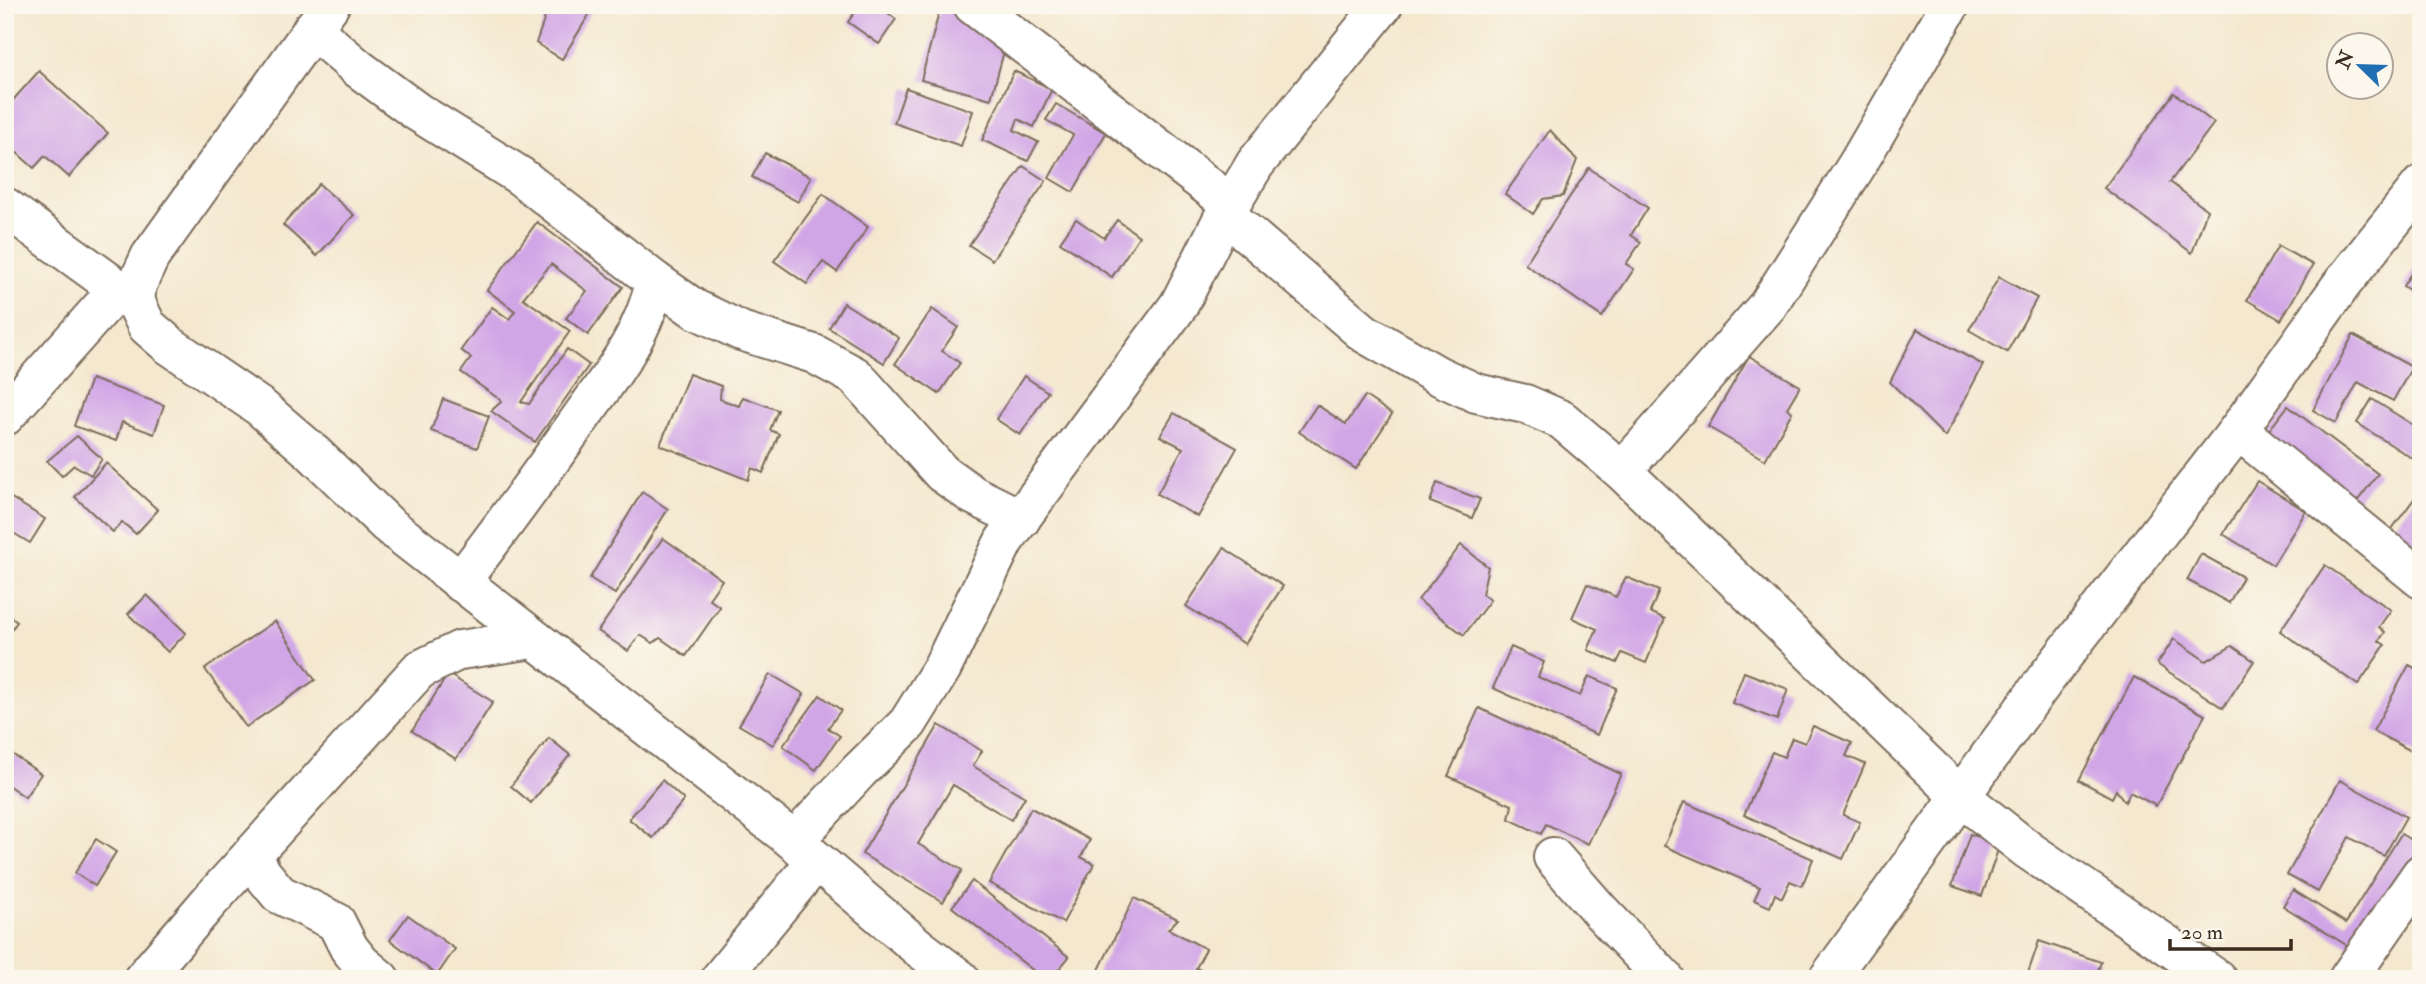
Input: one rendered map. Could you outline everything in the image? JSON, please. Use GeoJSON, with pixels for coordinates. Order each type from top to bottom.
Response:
{"type":"FeatureCollection","features":[{"type":"Feature","properties":{"kind":"street"},"geometry":{"type":"LineString","coordinates":[[973,5],[1228,209],[1364,333],[1437,375],[1476,393],[1525,404],[1562,420],[1622,471],[1960,796],[2028,850],[2217,979]]}},
{"type":"Feature","properties":{"kind":"street"},"geometry":{"type":"LineString","coordinates":[[720,979],[859,771],[908,723],[943,668],[1004,541],[1179,305],[1255,163],[1383,5]]}},
{"type":"Feature","properties":{"kind":"street"},"geometry":{"type":"LineString","coordinates":[[1622,471],[1768,305],[1857,165],[1950,5]]}},
{"type":"Feature","properties":{"kind":"street"},"geometry":{"type":"LineString","coordinates":[[5,416],[137,285],[150,257],[321,17],[359,69],[416,111],[520,176],[695,309],[741,331],[814,354],[855,376],[942,473],[973,495],[1021,519]]}},
{"type":"Feature","properties":{"kind":"street"},"geometry":{"type":"LineString","coordinates":[[1828,979],[2047,677],[2238,430],[2342,284],[2421,185]]}},
{"type":"Feature","properties":{"kind":"street"},"geometry":{"type":"LineString","coordinates":[[5,208],[127,294],[147,326],[169,345],[260,407],[311,451],[387,524],[805,851],[960,979]]}},
{"type":"Feature","properties":{"kind":"street"},"geometry":{"type":"LineString","coordinates":[[460,582],[520,503],[639,332],[650,306],[655,281]]}},
{"type":"Feature","properties":{"kind":"street"},"geometry":{"type":"LineString","coordinates":[[2238,430],[2421,579]]}},
{"type":"Feature","properties":{"kind":"street"},"geometry":{"type":"LineString","coordinates":[[143,979],[419,670],[460,650],[533,639]]}},
{"type":"Feature","properties":{"kind":"street"},"geometry":{"type":"LineString","coordinates":[[253,853],[261,872],[279,894],[336,922],[349,948],[361,963],[380,979]]}},
{"type":"Feature","properties":{"kind":"street"},"geometry":{"type":"LineString","coordinates":[[1553,857],[1665,979]]}},
{"type":"Feature","properties":{"kind":"street"},"geometry":{"type":"LineString","coordinates":[[2348,979],[2421,874]]}},
{"type":"Feature","properties":{"kind":"building"},"geometry":{"type":"Polygon","coordinates":[[[532,5],[595,5],[562,59],[536,43],[546,14],[532,5]]]}},
{"type":"Feature","properties":{"kind":"building"},"geometry":{"type":"Polygon","coordinates":[[[860,5],[895,5],[889,14],[896,19],[879,44],[848,22],[860,5]]]}},
{"type":"Feature","properties":{"kind":"building"},"geometry":{"type":"Polygon","coordinates":[[[941,5],[988,15],[1007,40],[991,99],[921,80],[941,5]]]}},
{"type":"Feature","properties":{"kind":"building"},"geometry":{"type":"Polygon","coordinates":[[[39,71],[108,133],[69,177],[45,156],[34,168],[5,142],[5,109],[39,71]]]}},
{"type":"Feature","properties":{"kind":"building"},"geometry":{"type":"Polygon","coordinates":[[[1014,71],[1052,89],[1034,127],[1018,119],[1014,130],[1038,142],[1028,161],[982,140],[1014,71]]]}},
{"type":"Feature","properties":{"kind":"building"},"geometry":{"type":"Polygon","coordinates":[[[906,88],[973,111],[961,146],[894,123],[906,88]]]}},
{"type":"Feature","properties":{"kind":"building"},"geometry":{"type":"Polygon","coordinates":[[[2174,93],[2214,123],[2170,182],[2207,210],[2192,253],[2104,188],[2174,93]]]}},
{"type":"Feature","properties":{"kind":"building"},"geometry":{"type":"Polygon","coordinates":[[[1056,104],[1106,133],[1073,192],[1049,178],[1073,135],[1046,120],[1056,104]]]}},
{"type":"Feature","properties":{"kind":"building"},"geometry":{"type":"Polygon","coordinates":[[[1550,130],[1577,160],[1563,196],[1543,199],[1533,214],[1505,194],[1550,130]]]}},
{"type":"Feature","properties":{"kind":"building"},"geometry":{"type":"Polygon","coordinates":[[[765,153],[811,177],[798,202],[752,177],[765,153]]]}},
{"type":"Feature","properties":{"kind":"building"},"geometry":{"type":"Polygon","coordinates":[[[1023,166],[1046,181],[992,260],[969,245],[1023,166]]]}},
{"type":"Feature","properties":{"kind":"building"},"geometry":{"type":"Polygon","coordinates":[[[1589,168],[1648,208],[1631,235],[1641,242],[1626,264],[1634,269],[1602,317],[1525,264],[1589,168]]]}},
{"type":"Feature","properties":{"kind":"building"},"geometry":{"type":"Polygon","coordinates":[[[319,184],[354,215],[317,256],[283,225],[319,184]]]}},
{"type":"Feature","properties":{"kind":"building"},"geometry":{"type":"Polygon","coordinates":[[[823,194],[868,227],[837,272],[823,262],[807,284],[774,261],[823,194]]]}},
{"type":"Feature","properties":{"kind":"building"},"geometry":{"type":"Polygon","coordinates":[[[1076,219],[1104,238],[1117,220],[1139,236],[1112,277],[1060,242],[1076,219]]]}},
{"type":"Feature","properties":{"kind":"building"},"geometry":{"type":"Polygon","coordinates":[[[537,222],[623,287],[588,335],[566,318],[587,291],[551,264],[523,298],[570,331],[521,402],[529,404],[567,349],[589,365],[535,442],[491,411],[502,401],[461,372],[471,358],[461,350],[492,307],[509,319],[515,311],[487,290],[537,222]]]}},
{"type":"Feature","properties":{"kind":"building"},"geometry":{"type":"Polygon","coordinates":[[[2278,246],[2313,265],[2281,320],[2247,300],[2278,246]]]}},
{"type":"Feature","properties":{"kind":"building"},"geometry":{"type":"Polygon","coordinates":[[[2421,258],[2421,298],[2403,286],[2421,258]]]}},
{"type":"Feature","properties":{"kind":"building"},"geometry":{"type":"Polygon","coordinates":[[[1999,277],[2037,298],[2007,352],[1969,330],[1999,277]]]}},
{"type":"Feature","properties":{"kind":"building"},"geometry":{"type":"Polygon","coordinates":[[[844,303],[899,338],[884,363],[829,328],[844,303]]]}},
{"type":"Feature","properties":{"kind":"building"},"geometry":{"type":"Polygon","coordinates":[[[932,309],[958,327],[942,351],[960,363],[939,394],[895,364],[932,309]]]}},
{"type":"Feature","properties":{"kind":"building"},"geometry":{"type":"Polygon","coordinates":[[[1917,329],[1983,365],[1945,437],[1890,382],[1917,329]]]}},
{"type":"Feature","properties":{"kind":"building"},"geometry":{"type":"Polygon","coordinates":[[[2353,335],[2412,367],[2393,401],[2358,382],[2336,423],[2313,410],[2353,335]]]}},
{"type":"Feature","properties":{"kind":"building"},"geometry":{"type":"Polygon","coordinates":[[[1749,356],[1800,386],[1787,408],[1792,412],[1765,460],[1708,427],[1749,356]]]}},
{"type":"Feature","properties":{"kind":"building"},"geometry":{"type":"Polygon","coordinates":[[[689,374],[721,386],[720,399],[739,406],[743,397],[778,410],[770,430],[779,434],[763,473],[752,468],[748,480],[660,445],[689,374]]]}},
{"type":"Feature","properties":{"kind":"building"},"geometry":{"type":"Polygon","coordinates":[[[1024,376],[1048,392],[1020,435],[996,419],[1024,376]]]}},
{"type":"Feature","properties":{"kind":"building"},"geometry":{"type":"Polygon","coordinates":[[[91,379],[164,405],[154,434],[122,422],[116,441],[74,426],[91,379]]]}},
{"type":"Feature","properties":{"kind":"building"},"geometry":{"type":"Polygon","coordinates":[[[1365,396],[1392,414],[1356,469],[1299,432],[1317,405],[1346,424],[1365,396]]]}},
{"type":"Feature","properties":{"kind":"building"},"geometry":{"type":"Polygon","coordinates":[[[443,399],[489,416],[477,448],[431,431],[443,399]]]}},
{"type":"Feature","properties":{"kind":"building"},"geometry":{"type":"Polygon","coordinates":[[[2372,399],[2421,430],[2421,464],[2357,423],[2372,399]]]}},
{"type":"Feature","properties":{"kind":"building"},"geometry":{"type":"Polygon","coordinates":[[[2288,406],[2378,474],[2352,508],[2262,439],[2288,406]]]}},
{"type":"Feature","properties":{"kind":"building"},"geometry":{"type":"Polygon","coordinates":[[[1174,413],[1237,448],[1198,517],[1157,494],[1183,448],[1160,436],[1174,413]]]}},
{"type":"Feature","properties":{"kind":"building"},"geometry":{"type":"Polygon","coordinates":[[[77,436],[102,459],[91,475],[74,465],[62,476],[47,461],[77,436]]]}},
{"type":"Feature","properties":{"kind":"building"},"geometry":{"type":"Polygon","coordinates":[[[106,463],[158,510],[136,534],[122,522],[113,532],[75,497],[106,463]]]}},
{"type":"Feature","properties":{"kind":"building"},"geometry":{"type":"Polygon","coordinates":[[[2257,481],[2306,511],[2273,565],[2223,534],[2257,481]]]}},
{"type":"Feature","properties":{"kind":"building"},"geometry":{"type":"Polygon","coordinates":[[[1437,483],[1480,499],[1472,518],[1430,502],[1437,483]]]}},
{"type":"Feature","properties":{"kind":"building"},"geometry":{"type":"Polygon","coordinates":[[[642,492],[668,509],[615,594],[590,578],[642,492]]]}},
{"type":"Feature","properties":{"kind":"building"},"geometry":{"type":"Polygon","coordinates":[[[5,494],[45,519],[30,543],[5,528],[5,494]]]}},
{"type":"Feature","properties":{"kind":"building"},"geometry":{"type":"Polygon","coordinates":[[[2414,499],[2421,504],[2421,556],[2389,533],[2414,499]]]}},
{"type":"Feature","properties":{"kind":"building"},"geometry":{"type":"Polygon","coordinates":[[[663,538],[722,580],[709,599],[720,607],[686,656],[660,638],[653,643],[640,635],[628,651],[598,631],[663,538]]]}},
{"type":"Feature","properties":{"kind":"building"},"geometry":{"type":"Polygon","coordinates":[[[1461,545],[1488,567],[1482,594],[1490,600],[1464,635],[1418,600],[1461,545]]]}},
{"type":"Feature","properties":{"kind":"building"},"geometry":{"type":"Polygon","coordinates":[[[1224,548],[1283,586],[1245,644],[1186,606],[1224,548]]]}},
{"type":"Feature","properties":{"kind":"building"},"geometry":{"type":"Polygon","coordinates":[[[2201,554],[2243,577],[2229,603],[2187,580],[2201,554]]]}},
{"type":"Feature","properties":{"kind":"building"},"geometry":{"type":"Polygon","coordinates":[[[2325,565],[2391,610],[2379,627],[2385,632],[2379,641],[2385,645],[2358,685],[2280,631],[2325,565]]]}},
{"type":"Feature","properties":{"kind":"building"},"geometry":{"type":"Polygon","coordinates":[[[1626,577],[1659,591],[1650,612],[1665,619],[1646,663],[1622,653],[1617,663],[1588,650],[1597,629],[1572,618],[1587,584],[1616,597],[1626,577]]]}},
{"type":"Feature","properties":{"kind":"building"},"geometry":{"type":"Polygon","coordinates":[[[147,595],[186,633],[168,652],[128,614],[147,595]]]}},
{"type":"Feature","properties":{"kind":"building"},"geometry":{"type":"Polygon","coordinates":[[[5,613],[17,622],[5,638],[5,613]]]}},
{"type":"Feature","properties":{"kind":"building"},"geometry":{"type":"Polygon","coordinates":[[[275,621],[315,680],[246,727],[205,669],[275,621]]]}},
{"type":"Feature","properties":{"kind":"building"},"geometry":{"type":"Polygon","coordinates":[[[2174,639],[2206,661],[2232,646],[2254,661],[2223,708],[2157,664],[2174,639]]]}},
{"type":"Feature","properties":{"kind":"building"},"geometry":{"type":"Polygon","coordinates":[[[1511,647],[1544,662],[1538,677],[1580,696],[1589,676],[1617,688],[1597,735],[1493,688],[1511,647]]]}},
{"type":"Feature","properties":{"kind":"building"},"geometry":{"type":"Polygon","coordinates":[[[2409,665],[2421,671],[2421,756],[2373,731],[2409,665]]]}},
{"type":"Feature","properties":{"kind":"building"},"geometry":{"type":"Polygon","coordinates":[[[1744,672],[1788,689],[1777,720],[1732,703],[1744,672]]]}},
{"type":"Feature","properties":{"kind":"building"},"geometry":{"type":"Polygon","coordinates":[[[448,674],[493,702],[456,759],[412,731],[448,674]]]}},
{"type":"Feature","properties":{"kind":"building"},"geometry":{"type":"Polygon","coordinates":[[[770,674],[804,694],[773,745],[739,725],[770,674]]]}},
{"type":"Feature","properties":{"kind":"building"},"geometry":{"type":"Polygon","coordinates":[[[2134,677],[2205,715],[2156,806],[2130,792],[2125,802],[2116,790],[2112,798],[2079,780],[2134,677]]]}},
{"type":"Feature","properties":{"kind":"building"},"geometry":{"type":"Polygon","coordinates":[[[820,695],[841,710],[828,728],[840,736],[816,770],[783,746],[820,695]]]}},
{"type":"Feature","properties":{"kind":"building"},"geometry":{"type":"Polygon","coordinates":[[[1479,708],[1621,774],[1588,844],[1546,824],[1541,834],[1509,819],[1512,805],[1448,776],[1479,708]]]}},
{"type":"Feature","properties":{"kind":"building"},"geometry":{"type":"Polygon","coordinates":[[[939,725],[982,751],[973,766],[1025,797],[1011,820],[953,785],[918,844],[962,870],[943,902],[862,854],[939,725]]]}},
{"type":"Feature","properties":{"kind":"building"},"geometry":{"type":"Polygon","coordinates":[[[1813,726],[1852,743],[1846,756],[1865,764],[1843,815],[1860,822],[1843,859],[1744,815],[1772,752],[1784,757],[1792,738],[1805,743],[1813,726]]]}},
{"type":"Feature","properties":{"kind":"building"},"geometry":{"type":"Polygon","coordinates":[[[549,738],[570,755],[531,803],[511,786],[549,738]]]}},
{"type":"Feature","properties":{"kind":"building"},"geometry":{"type":"Polygon","coordinates":[[[5,749],[41,774],[25,797],[5,783],[5,749]]]}},
{"type":"Feature","properties":{"kind":"building"},"geometry":{"type":"Polygon","coordinates":[[[662,780],[684,800],[653,838],[629,819],[662,780]]]}},
{"type":"Feature","properties":{"kind":"building"},"geometry":{"type":"Polygon","coordinates":[[[2340,780],[2406,817],[2384,856],[2349,837],[2318,892],[2287,875],[2340,780]]]}},
{"type":"Feature","properties":{"kind":"building"},"geometry":{"type":"Polygon","coordinates":[[[1684,802],[1813,859],[1802,886],[1790,881],[1782,898],[1775,894],[1770,907],[1754,900],[1760,887],[1664,846],[1684,802]]]}},
{"type":"Feature","properties":{"kind":"building"},"geometry":{"type":"Polygon","coordinates":[[[1031,808],[1090,840],[1081,857],[1094,864],[1063,923],[989,883],[1031,808]]]}},
{"type":"Feature","properties":{"kind":"building"},"geometry":{"type":"Polygon","coordinates":[[[1970,834],[2000,844],[1982,896],[1952,886],[1970,834]]]}},
{"type":"Feature","properties":{"kind":"building"},"geometry":{"type":"Polygon","coordinates":[[[2401,834],[2421,846],[2421,856],[2361,954],[2283,906],[2293,890],[2346,923],[2401,834]]]}},
{"type":"Feature","properties":{"kind":"building"},"geometry":{"type":"Polygon","coordinates":[[[96,839],[116,852],[95,886],[75,873],[96,839]]]}},
{"type":"Feature","properties":{"kind":"building"},"geometry":{"type":"Polygon","coordinates":[[[972,881],[1069,957],[1051,979],[1044,979],[952,907],[972,881]]]}},
{"type":"Feature","properties":{"kind":"building"},"geometry":{"type":"Polygon","coordinates":[[[1134,898],[1178,919],[1168,929],[1206,949],[1196,968],[1209,974],[1207,979],[1102,979],[1096,976],[1134,898]]]}},
{"type":"Feature","properties":{"kind":"building"},"geometry":{"type":"Polygon","coordinates":[[[408,915],[455,949],[437,975],[390,940],[408,915]]]}},
{"type":"Feature","properties":{"kind":"building"},"geometry":{"type":"Polygon","coordinates":[[[2039,941],[2101,962],[2095,979],[2026,979],[2039,941]]]}}]}
